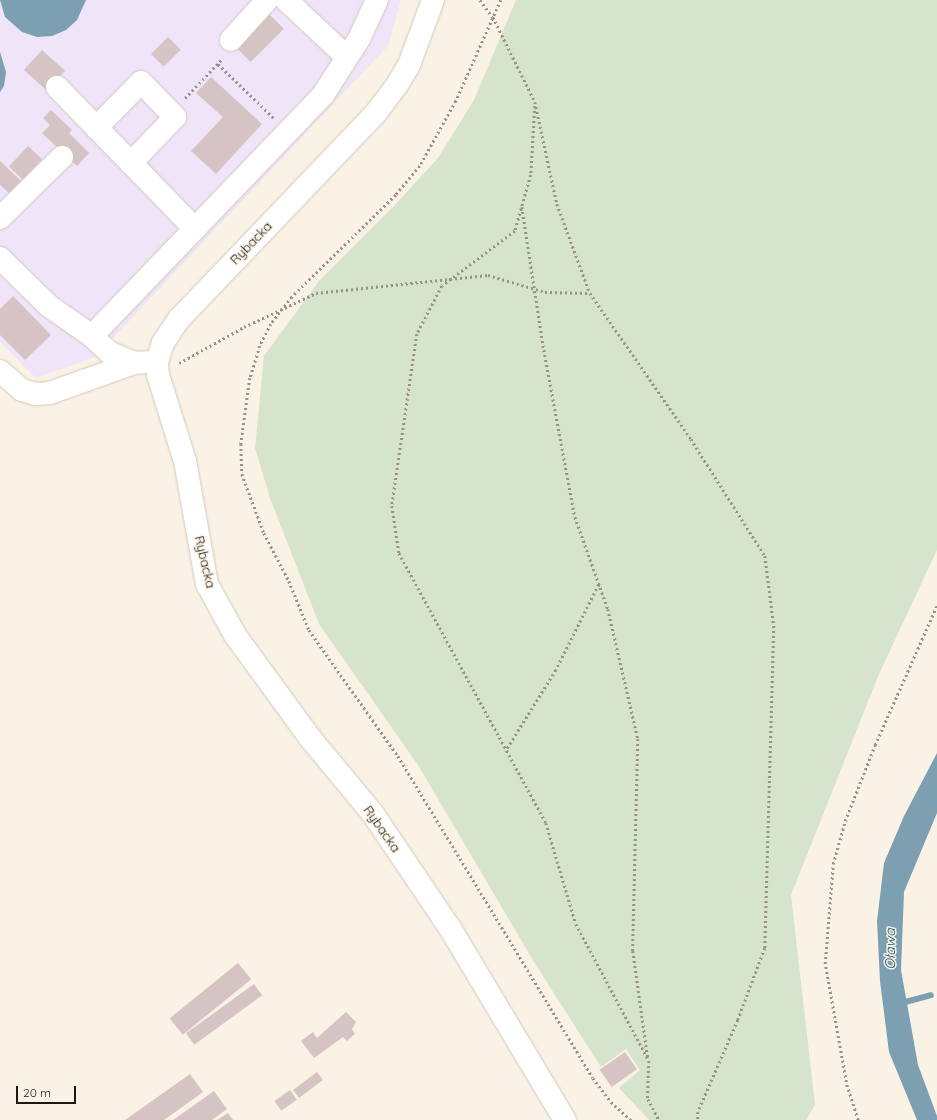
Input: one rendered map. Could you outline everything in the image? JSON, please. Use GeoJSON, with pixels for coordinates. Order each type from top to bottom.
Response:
{"type":"FeatureCollection","features":[{"type":"Feature","properties":{"kind":"street"},"geometry":{"type":"LineString","coordinates":[[231,40],[267,0]]}},
{"type":"Feature","properties":{"kind":"street"},"geometry":{"type":"LineString","coordinates":[[286,0],[347,57]]}},
{"type":"Feature","properties":{"kind":"street"},"geometry":{"type":"LineString","coordinates":[[92,336],[323,95],[359,38],[376,0]]}},
{"type":"Feature","properties":{"kind":"street","name":"Rybacka"},"geometry":{"type":"LineString","coordinates":[[433,0],[409,65],[397,85],[375,114],[179,319],[163,343],[158,369],[185,461],[210,589],[235,635],[310,738],[373,814],[450,928],[564,1120]]}},
{"type":"Feature","properties":{"kind":"street"},"geometry":{"type":"LineString","coordinates":[[96,128],[141,82],[175,117],[131,164]]}},
{"type":"Feature","properties":{"kind":"street"},"geometry":{"type":"LineString","coordinates":[[57,87],[194,228]]}},
{"type":"Feature","properties":{"kind":"street"},"geometry":{"type":"LineString","coordinates":[[0,218],[62,157]]}},
{"type":"Feature","properties":{"kind":"street"},"geometry":{"type":"LineString","coordinates":[[0,258],[49,306],[92,336],[110,353],[134,363],[158,369]]}},
{"type":"Feature","properties":{"kind":"street"},"geometry":{"type":"LineString","coordinates":[[0,372],[22,390],[36,394],[50,393],[134,363]]}},
{"type":"Feature","properties":{"kind":"path"},"geometry":{"type":"LineString","coordinates":[[480,0],[493,17],[535,102],[557,204],[590,293],[691,439],[765,556],[774,626],[765,948],[738,1020],[698,1112],[698,1120]]}},
{"type":"Feature","properties":{"kind":"path"},"geometry":{"type":"LineString","coordinates":[[501,0],[453,108],[420,166],[396,195],[280,310],[260,346],[250,378],[241,444],[242,474],[255,512],[309,630],[398,756],[592,1078],[611,1102],[631,1120]]}},
{"type":"Feature","properties":{"kind":"path"},"geometry":{"type":"LineString","coordinates":[[171,113],[232,48],[231,40]]}},
{"type":"Feature","properties":{"kind":"path"},"geometry":{"type":"LineString","coordinates":[[218,64],[288,131]]}},
{"type":"Feature","properties":{"kind":"path"},"geometry":{"type":"LineString","coordinates":[[535,102],[531,175],[515,231],[442,286],[417,334],[392,506],[400,553],[507,748],[546,823],[576,924],[649,1061]]}},
{"type":"Feature","properties":{"kind":"path"},"geometry":{"type":"LineString","coordinates":[[522,206],[575,517],[608,609],[638,739],[633,951],[649,1061],[648,1099],[659,1120]]}},
{"type":"Feature","properties":{"kind":"path"},"geometry":{"type":"LineString","coordinates":[[158,369],[316,293],[488,275],[545,292],[590,293]]}},
{"type":"Feature","properties":{"kind":"path"},"geometry":{"type":"LineString","coordinates":[[507,748],[555,671],[599,583]]}},
{"type":"Feature","properties":{"kind":"path"},"geometry":{"type":"LineString","coordinates":[[858,1120],[847,1087],[825,964],[833,864],[845,821],[875,745],[937,605]]}},
{"type":"Feature","properties":{"kind":"shaded area"},"geometry":{"type":"Polygon","coordinates":[[[0,0],[401,0],[388,46],[95,357],[36,378],[0,342],[0,0]]]}},
{"type":"Feature","properties":{"kind":"green space"},"geometry":{"type":"Polygon","coordinates":[[[516,0],[937,0],[937,550],[879,674],[791,895],[815,1105],[806,1120],[649,1120],[619,1088],[640,1070],[626,1049],[601,1067],[534,962],[418,765],[319,624],[270,498],[255,448],[264,356],[319,281],[393,207],[438,158],[474,100],[516,0]]]}},
{"type":"Feature","properties":{"kind":"water"},"geometry":{"type":"Polygon","coordinates":[[[0,0],[86,0],[77,20],[66,30],[52,36],[37,37],[22,32],[5,17],[0,0]]]}},
{"type":"Feature","properties":{"kind":"water"},"geometry":{"type":"Polygon","coordinates":[[[0,52],[6,72],[4,86],[0,92],[0,52]]]}},
{"type":"Feature","properties":{"kind":"water","name":"Oława"},"geometry":{"type":"Polygon","coordinates":[[[937,753],[937,813],[904,892],[901,970],[918,1065],[937,1116],[937,1120],[917,1120],[889,1052],[880,981],[877,921],[884,863],[904,816],[937,753]]]}},
{"type":"Feature","properties":{"kind":"building"},"geometry":{"type":"Polygon","coordinates":[[[269,14],[284,29],[251,62],[236,47],[269,14]]]}},
{"type":"Feature","properties":{"kind":"building"},"geometry":{"type":"Polygon","coordinates":[[[168,37],[181,50],[164,67],[151,54],[168,37]]]}},
{"type":"Feature","properties":{"kind":"building"},"geometry":{"type":"Polygon","coordinates":[[[42,50],[65,71],[47,91],[24,70],[42,50]]]}},
{"type":"Feature","properties":{"kind":"building"},"geometry":{"type":"Polygon","coordinates":[[[211,77],[262,124],[216,174],[191,151],[223,117],[196,93],[211,77]]]}},
{"type":"Feature","properties":{"kind":"building"},"geometry":{"type":"Polygon","coordinates":[[[51,110],[72,130],[69,133],[89,153],[77,166],[42,133],[50,125],[43,118],[51,110]]]}},
{"type":"Feature","properties":{"kind":"building"},"geometry":{"type":"Polygon","coordinates":[[[28,146],[42,159],[23,179],[9,166],[28,146]]]}},
{"type":"Feature","properties":{"kind":"building"},"geometry":{"type":"Polygon","coordinates":[[[0,161],[21,181],[9,193],[0,185],[0,161]]]}},
{"type":"Feature","properties":{"kind":"building"},"geometry":{"type":"Polygon","coordinates":[[[13,296],[51,335],[25,360],[0,335],[0,309],[13,296]]]}},
{"type":"Feature","properties":{"kind":"building"},"geometry":{"type":"Polygon","coordinates":[[[238,963],[251,979],[183,1035],[170,1018],[238,963]]]}},
{"type":"Feature","properties":{"kind":"building"},"geometry":{"type":"Polygon","coordinates":[[[254,984],[262,995],[194,1045],[186,1033],[254,984]]]}},
{"type":"Feature","properties":{"kind":"building"},"geometry":{"type":"Polygon","coordinates":[[[346,1012],[356,1022],[352,1029],[355,1034],[347,1041],[343,1037],[314,1058],[301,1041],[313,1032],[317,1038],[346,1012]]]}},
{"type":"Feature","properties":{"kind":"building"},"geometry":{"type":"Polygon","coordinates":[[[625,1052],[637,1069],[612,1087],[600,1070],[625,1052]]]}},
{"type":"Feature","properties":{"kind":"building"},"geometry":{"type":"Polygon","coordinates":[[[317,1072],[323,1080],[299,1098],[293,1090],[317,1072]]]}},
{"type":"Feature","properties":{"kind":"building"},"geometry":{"type":"Polygon","coordinates":[[[190,1074],[203,1092],[164,1120],[125,1120],[190,1074]]]}},
{"type":"Feature","properties":{"kind":"building"},"geometry":{"type":"Polygon","coordinates":[[[290,1090],[297,1100],[281,1111],[274,1101],[290,1090]]]}},
{"type":"Feature","properties":{"kind":"building"},"geometry":{"type":"Polygon","coordinates":[[[214,1091],[227,1109],[212,1120],[173,1120],[214,1091]]]}},
{"type":"Feature","properties":{"kind":"building"},"geometry":{"type":"Polygon","coordinates":[[[228,1113],[233,1120],[217,1120],[228,1113]]]}},
{"type":"Feature","properties":{"kind":"waterway"},"geometry":{"type":"LineString","coordinates":[[898,1004],[931,995]]}}]}
